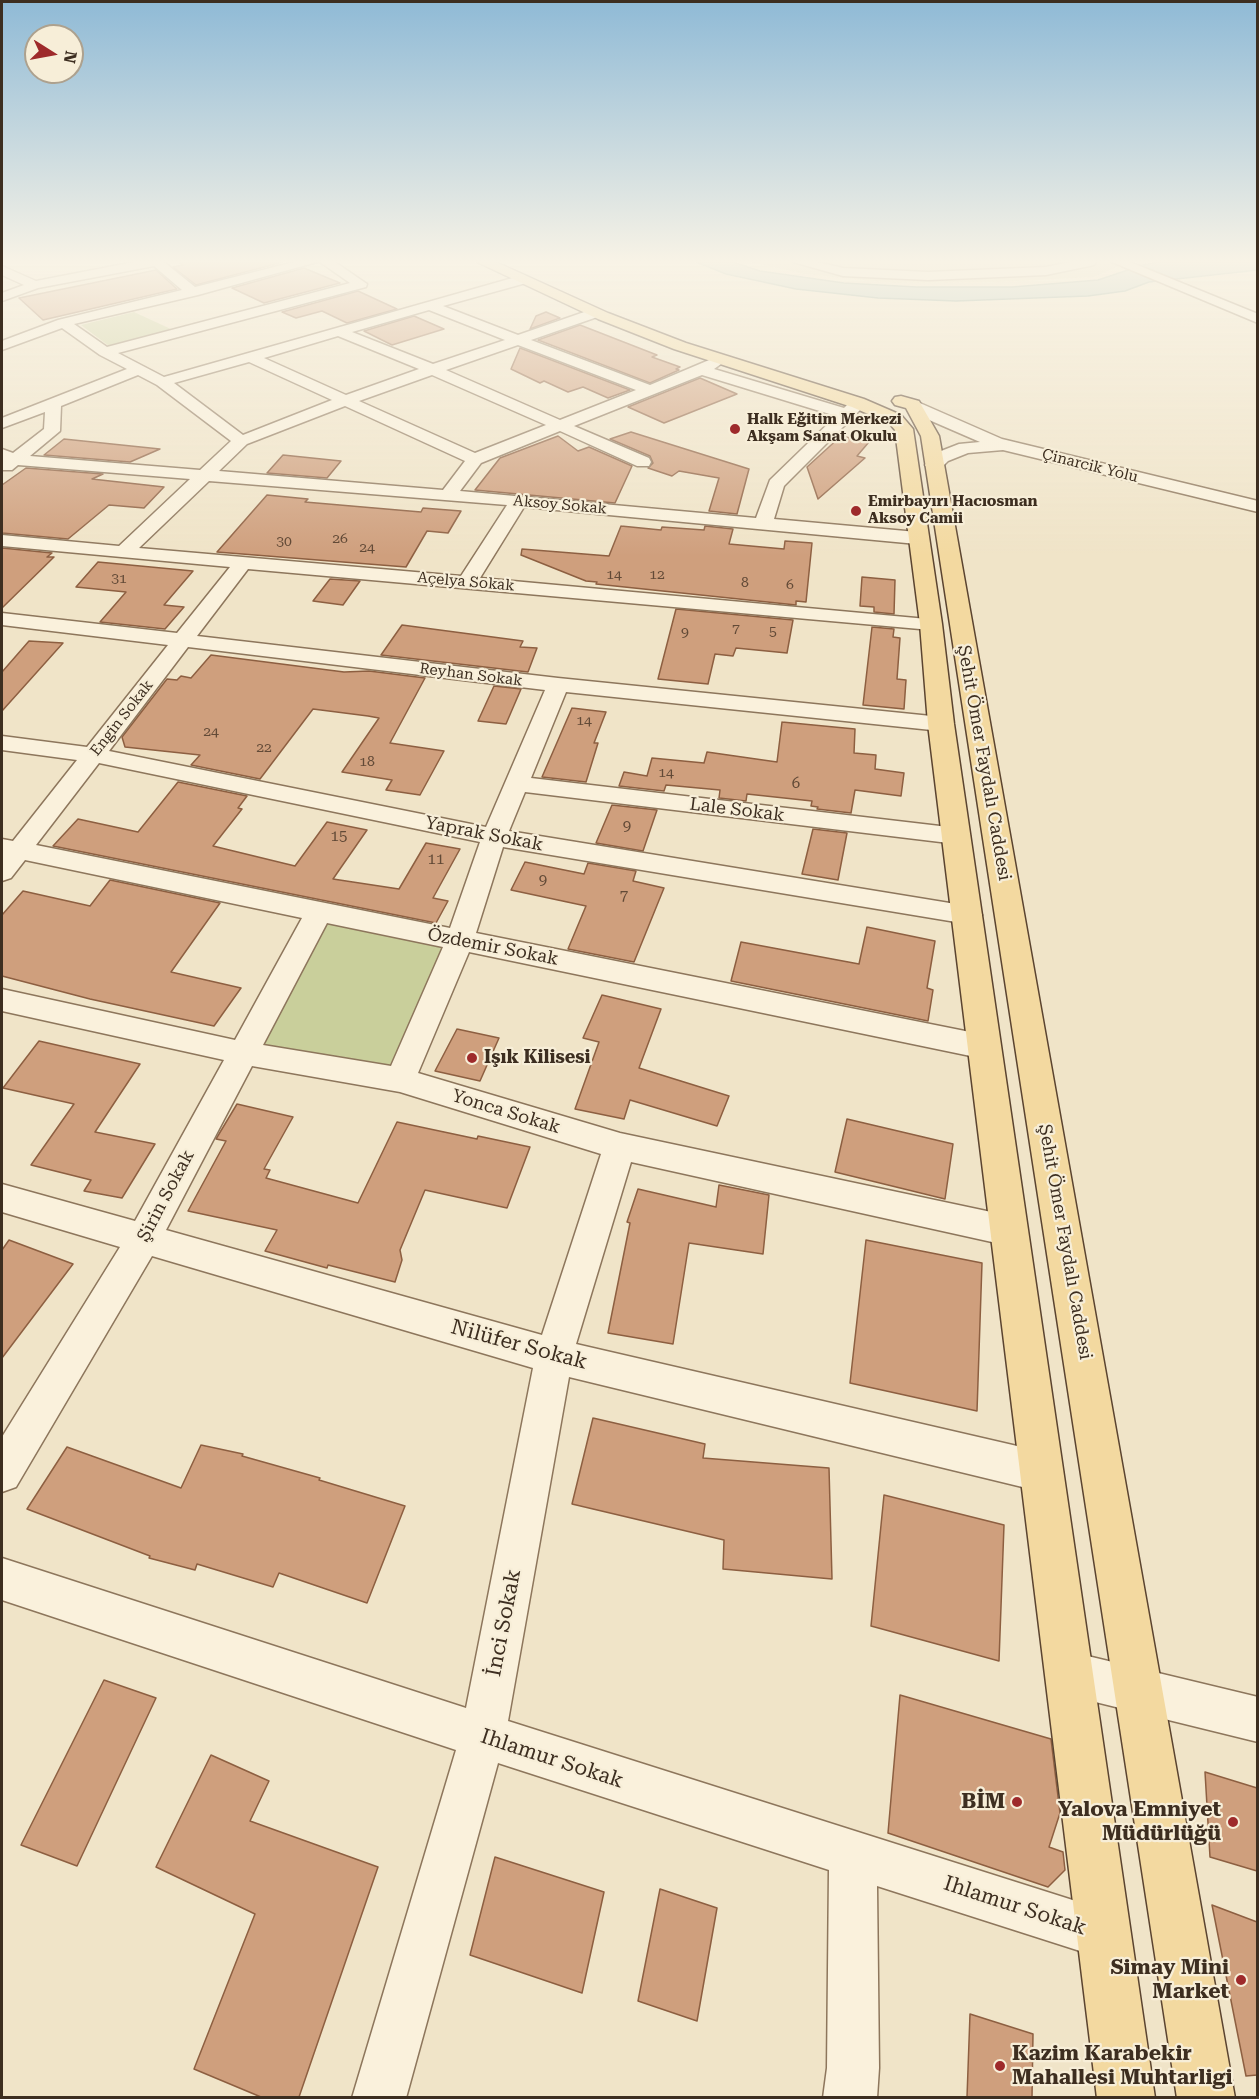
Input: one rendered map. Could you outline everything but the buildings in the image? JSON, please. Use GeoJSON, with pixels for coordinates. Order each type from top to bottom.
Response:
{"type":"FeatureCollection","features":[{"type":"Feature","properties":{"kind":"main road"},"geometry":{"type":"LineString","coordinates":[[724,360],[852,408],[912,423]]}},
{"type":"Feature","properties":{"kind":"main road","name":"Şehit Ömer Faydalı Caddesi"},"geometry":{"type":"LineString","coordinates":[[912,423],[917,538],[1126,2097]]}},
{"type":"Feature","properties":{"kind":"main road","name":"Şehit Ömer Faydalı Caddesi"},"geometry":{"type":"LineString","coordinates":[[912,423],[1141,1692],[1206,2097]]}},
{"type":"Feature","properties":{"kind":"street"},"geometry":{"type":"LineString","coordinates":[[120,360],[162,382],[241,441]]}},
{"type":"Feature","properties":{"kind":"street"},"geometry":{"type":"LineString","coordinates":[[162,382],[240,360]]}},
{"type":"Feature","properties":{"kind":"street"},"geometry":{"type":"LineString","coordinates":[[257,360],[475,459]]}},
{"type":"Feature","properties":{"kind":"street"},"geometry":{"type":"LineString","coordinates":[[409,360],[643,462]]}},
{"type":"Feature","properties":{"kind":"street"},"geometry":{"type":"LineString","coordinates":[[123,552],[241,441],[346,400],[462,360]]}},
{"type":"Feature","properties":{"kind":"street"},"geometry":{"type":"LineString","coordinates":[[568,360],[650,390]]}},
{"type":"Feature","properties":{"kind":"street"},"geometry":{"type":"LineString","coordinates":[[448,495],[475,459],[701,370],[719,360]]}},
{"type":"Feature","properties":{"kind":"street"},"geometry":{"type":"LineString","coordinates":[[2,423],[139,370]]}},
{"type":"Feature","properties":{"kind":"street"},"geometry":{"type":"LineString","coordinates":[[701,370],[852,408]]}},
{"type":"Feature","properties":{"kind":"street"},"geometry":{"type":"LineString","coordinates":[[6,461],[52,431],[53,403]]}},
{"type":"Feature","properties":{"kind":"street"},"geometry":{"type":"LineString","coordinates":[[763,524],[776,484],[852,408]]}},
{"type":"Feature","properties":{"kind":"street"},"geometry":{"type":"LineString","coordinates":[[912,423],[942,457],[964,448],[1010,446]]}},
{"type":"Feature","properties":{"kind":"street","name":"Çinarcik Yolu"},"geometry":{"type":"LineString","coordinates":[[912,423],[1257,507]]}},
{"type":"Feature","properties":{"kind":"street","name":"Aksoy Sokak"},"geometry":{"type":"LineString","coordinates":[[6,461],[519,501],[917,538]]}},
{"type":"Feature","properties":{"kind":"street"},"geometry":{"type":"LineString","coordinates":[[468,581],[519,501]]}},
{"type":"Feature","properties":{"kind":"street","name":"Açelya Sokak"},"geometry":{"type":"LineString","coordinates":[[2,541],[930,624]]}},
{"type":"Feature","properties":{"kind":"street","name":"Engin Sokak"},"geometry":{"type":"LineString","coordinates":[[2,872],[10,849],[93,755],[243,564]]}},
{"type":"Feature","properties":{"kind":"street","name":"Reyhan Sokak"},"geometry":{"type":"LineString","coordinates":[[2,619],[558,685],[941,724]]}},
{"type":"Feature","properties":{"kind":"street"},"geometry":{"type":"LineString","coordinates":[[400,1080],[460,940],[494,837],[558,685]]}},
{"type":"Feature","properties":{"kind":"street","name":"Yaprak Sokak"},"geometry":{"type":"LineString","coordinates":[[2,743],[93,755],[494,837],[968,915]]}},
{"type":"Feature","properties":{"kind":"street","name":"Lale Sokak"},"geometry":{"type":"LineString","coordinates":[[517,784],[957,836]]}},
{"type":"Feature","properties":{"kind":"street","name":"Özdemir Sokak"},"geometry":{"type":"LineString","coordinates":[[10,849],[985,1047]]}},
{"type":"Feature","properties":{"kind":"street","name":"Şirin Sokak"},"geometry":{"type":"LineString","coordinates":[[2,1473],[144,1238],[319,912]]}},
{"type":"Feature","properties":{"kind":"street","name":"Yonca Sokak"},"geometry":{"type":"LineString","coordinates":[[2,1000],[243,1053],[400,1080],[620,1146],[1010,1231]]}},
{"type":"Feature","properties":{"kind":"street","name":"İnci Sokak"},"geometry":{"type":"LineString","coordinates":[[379,2097],[483,1736],[554,1356],[620,1146]]}},
{"type":"Feature","properties":{"kind":"street","name":"Nilüfer Sokak"},"geometry":{"type":"LineString","coordinates":[[2,1198],[554,1356],[1043,1472]]}},
{"type":"Feature","properties":{"kind":"street","name":"Ihlamur Sokak"},"geometry":{"type":"LineString","coordinates":[[2,1579],[483,1736],[1104,1934]]}},
{"type":"Feature","properties":{"kind":"street"},"geometry":{"type":"LineString","coordinates":[[1071,1674],[1257,1720]]}},
{"type":"Feature","properties":{"kind":"street"},"geometry":{"type":"LineString","coordinates":[[850,2097],[853,2068],[853,1854]]}},
{"type":"Feature","properties":{"kind":"green space"},"geometry":{"type":"Polygon","coordinates":[[[318,922],[449,945],[396,1072],[253,1048],[318,922]]]}},
{"type":"Feature","properties":{"kind":"place","name":"Halk Eğitim Merkezi Akşam Sanat Okulu"},"geometry":{"type":"Point","coordinates":[735,429]}},
{"type":"Feature","properties":{"kind":"place","name":"Emirbayırı Hacıosman Aksoy Camii"},"geometry":{"type":"Point","coordinates":[856,511]}},
{"type":"Feature","properties":{"kind":"place","name":"Işık Kilisesi"},"geometry":{"type":"Point","coordinates":[472,1058]}},
{"type":"Feature","properties":{"kind":"place","name":"BİM"},"geometry":{"type":"Point","coordinates":[1017,1802]}},
{"type":"Feature","properties":{"kind":"place","name":"Yalova Emniyet Müdürlüğü"},"geometry":{"type":"Point","coordinates":[1233,1822]}},
{"type":"Feature","properties":{"kind":"place","name":"Simay Mini Market"},"geometry":{"type":"Point","coordinates":[1241,1980]}},
{"type":"Feature","properties":{"kind":"place","name":"Kazim Karabekir Mahallesi Muhtarligi"},"geometry":{"type":"Point","coordinates":[1000,2066]}}]}
